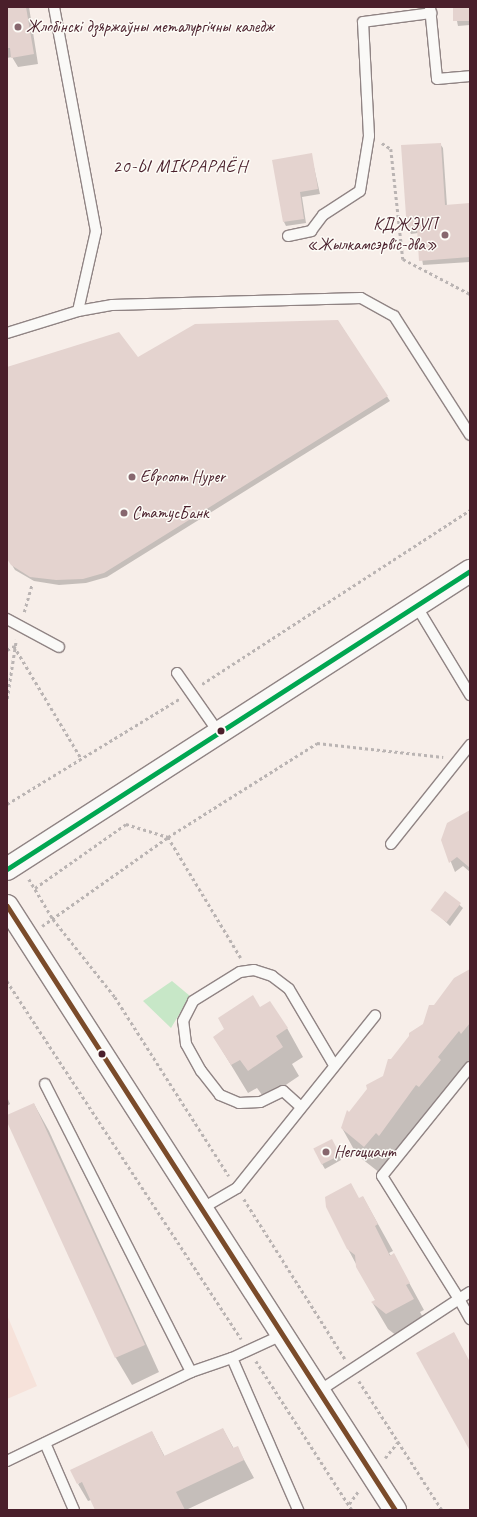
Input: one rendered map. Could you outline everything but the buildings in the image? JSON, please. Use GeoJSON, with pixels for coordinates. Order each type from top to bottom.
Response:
{"type":"FeatureCollection","features":[{"type":"Feature","properties":{"kind":"main road"},"geometry":{"type":"LineString","coordinates":[[7,869],[417,607],[470,571]]}},
{"type":"Feature","properties":{"kind":"main road"},"geometry":{"type":"LineString","coordinates":[[7,906],[395,1510]]}},
{"type":"Feature","properties":{"kind":"lane"},"geometry":{"type":"LineString","coordinates":[[54,7],[96,231],[78,311]]}},
{"type":"Feature","properties":{"kind":"lane"},"geometry":{"type":"LineString","coordinates":[[288,236],[311,230],[323,215],[360,191],[369,136],[363,22],[430,10],[437,79],[470,76]]}},
{"type":"Feature","properties":{"kind":"lane"},"geometry":{"type":"LineString","coordinates":[[7,333],[78,311],[112,305],[174,301],[361,298],[394,316],[470,435]]}},
{"type":"Feature","properties":{"kind":"lane"},"geometry":{"type":"LineString","coordinates":[[417,607],[470,695]]}},
{"type":"Feature","properties":{"kind":"lane"},"geometry":{"type":"LineString","coordinates":[[7,619],[59,647]]}},
{"type":"Feature","properties":{"kind":"lane"},"geometry":{"type":"LineString","coordinates":[[177,673],[219,733]]}},
{"type":"Feature","properties":{"kind":"lane"},"geometry":{"type":"LineString","coordinates":[[392,844],[470,745]]}},
{"type":"Feature","properties":{"kind":"lane"},"geometry":{"type":"LineString","coordinates":[[301,1107],[283,1091],[260,1102],[239,1103],[220,1095],[201,1071],[186,1044],[184,1022],[193,1001],[240,972],[248,971],[272,976],[289,989],[334,1065]]}},
{"type":"Feature","properties":{"kind":"lane"},"geometry":{"type":"LineString","coordinates":[[201,1209],[237,1188],[334,1065],[375,1016]]}},
{"type":"Feature","properties":{"kind":"lane"},"geometry":{"type":"LineString","coordinates":[[470,1067],[382,1176],[459,1299],[470,1320]]}},
{"type":"Feature","properties":{"kind":"lane"},"geometry":{"type":"LineString","coordinates":[[45,1084],[191,1372]]}},
{"type":"Feature","properties":{"kind":"lane"},"geometry":{"type":"LineString","coordinates":[[319,1391],[470,1292]]}},
{"type":"Feature","properties":{"kind":"lane"},"geometry":{"type":"LineString","coordinates":[[7,1461],[191,1372],[232,1358],[282,1335]]}},
{"type":"Feature","properties":{"kind":"lane"},"geometry":{"type":"LineString","coordinates":[[232,1358],[298,1510]]}},
{"type":"Feature","properties":{"kind":"lane"},"geometry":{"type":"LineString","coordinates":[[45,1442],[74,1510]]}},
{"type":"Feature","properties":{"kind":"path"},"geometry":{"type":"LineString","coordinates":[[369,136],[391,148],[403,259],[470,294]]}},
{"type":"Feature","properties":{"kind":"path"},"geometry":{"type":"LineString","coordinates":[[7,804],[191,692],[469,512]]}},
{"type":"Feature","properties":{"kind":"path"},"geometry":{"type":"LineString","coordinates":[[7,650],[14,646],[81,758]]}},
{"type":"Feature","properties":{"kind":"path"},"geometry":{"type":"LineString","coordinates":[[40,927],[168,837],[317,743],[460,758]]}},
{"type":"Feature","properties":{"kind":"path"},"geometry":{"type":"LineString","coordinates":[[35,888],[126,824],[168,837],[248,971]]}},
{"type":"Feature","properties":{"kind":"path"},"geometry":{"type":"LineString","coordinates":[[7,981],[352,1510]]}},
{"type":"Feature","properties":{"kind":"path"},"geometry":{"type":"LineString","coordinates":[[383,1459],[398,1442]]}},
{"type":"Feature","properties":{"kind":"path"},"geometry":{"type":"LineString","coordinates":[[349,1504],[361,1488]]}},
{"type":"Feature","properties":{"kind":"shaded area"},"geometry":{"type":"Polygon","coordinates":[[[7,1315],[37,1386],[7,1399],[7,1315]]]}},
{"type":"Feature","properties":{"kind":"green space"},"geometry":{"type":"Polygon","coordinates":[[[172,981],[190,996],[171,1028],[143,1001],[172,981]]]}},
{"type":"Feature","properties":{"kind":"transit line"},"geometry":{"type":"LineString","coordinates":[[7,869],[470,571]]}},
{"type":"Feature","properties":{"kind":"transit line"},"geometry":{"type":"LineString","coordinates":[[7,906],[395,1510]]}},
{"type":"Feature","properties":{"kind":"place","name":"Жлобінскі дзяржаўны металургічны каледж"},"geometry":{"type":"Point","coordinates":[18,27]}},
{"type":"Feature","properties":{"kind":"place","name":"КДЖЭУП «Жылкамсэрвіс-два»"},"geometry":{"type":"Point","coordinates":[445,235]}},
{"type":"Feature","properties":{"kind":"place","name":"Евроопт Hyper"},"geometry":{"type":"Point","coordinates":[132,477]}},
{"type":"Feature","properties":{"kind":"place","name":"СтатусБанк"},"geometry":{"type":"Point","coordinates":[124,513]}},
{"type":"Feature","properties":{"kind":"place","name":"Негоциант"},"geometry":{"type":"Point","coordinates":[326,1152]}},
{"type":"Feature","properties":{"kind":"district","name":"20-Ы МІКРАРАЁН"},"geometry":{"type":"Point","coordinates":[180,166]}}]}
